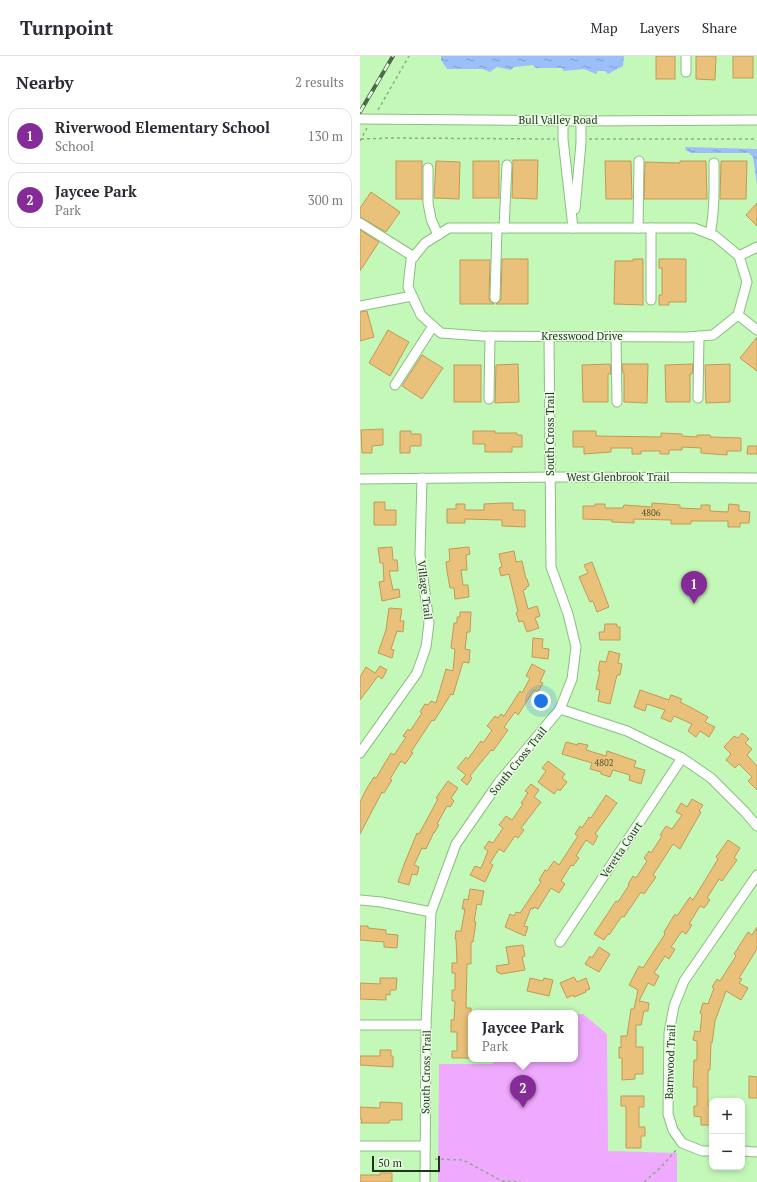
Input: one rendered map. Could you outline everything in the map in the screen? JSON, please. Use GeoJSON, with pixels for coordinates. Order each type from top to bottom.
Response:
{"type":"FeatureCollection","features":[{"type":"Feature","properties":{"kind":"street"},"geometry":{"type":"LineString","coordinates":[[686,56],[686,72]]}},
{"type":"Feature","properties":{"kind":"street","name":"Bull Valley Road"},"geometry":{"type":"LineString","coordinates":[[360,119],[581,121],[757,120]]}},
{"type":"Feature","properties":{"kind":"street"},"geometry":{"type":"LineString","coordinates":[[562,120],[573,228]]}},
{"type":"Feature","properties":{"kind":"street"},"geometry":{"type":"LineString","coordinates":[[573,228],[581,143],[581,121]]}},
{"type":"Feature","properties":{"kind":"street"},"geometry":{"type":"LineString","coordinates":[[638,228],[639,161]]}},
{"type":"Feature","properties":{"kind":"street"},"geometry":{"type":"LineString","coordinates":[[710,234],[714,200],[714,163]]}},
{"type":"Feature","properties":{"kind":"street"},"geometry":{"type":"LineString","coordinates":[[495,298],[507,165]]}},
{"type":"Feature","properties":{"kind":"street"},"geometry":{"type":"LineString","coordinates":[[428,168],[428,203],[431,218],[438,235]]}},
{"type":"Feature","properties":{"kind":"street"},"geometry":{"type":"LineString","coordinates":[[360,223],[414,257]]}},
{"type":"Feature","properties":{"kind":"street","name":"Kresswood Drive"},"geometry":{"type":"LineString","coordinates":[[738,315],[713,335],[699,336],[490,336],[441,333],[421,315],[408,287],[411,260],[425,243],[449,228],[694,228],[715,236],[739,256]]}},
{"type":"Feature","properties":{"kind":"street"},"geometry":{"type":"LineString","coordinates":[[651,300],[652,228]]}},
{"type":"Feature","properties":{"kind":"street"},"geometry":{"type":"LineString","coordinates":[[757,248],[739,256],[747,282],[738,315],[757,330]]}},
{"type":"Feature","properties":{"kind":"street"},"geometry":{"type":"LineString","coordinates":[[360,306],[412,296]]}},
{"type":"Feature","properties":{"kind":"street"},"geometry":{"type":"LineString","coordinates":[[395,385],[433,326]]}},
{"type":"Feature","properties":{"kind":"street"},"geometry":{"type":"LineString","coordinates":[[489,399],[490,336]]}},
{"type":"Feature","properties":{"kind":"street","name":"South Cross Trail"},"geometry":{"type":"LineString","coordinates":[[425,1182],[426,1025],[431,912],[456,844],[499,782],[560,708],[572,679],[576,647],[568,614],[551,567],[549,336]]}},
{"type":"Feature","properties":{"kind":"street"},"geometry":{"type":"LineString","coordinates":[[698,398],[699,336]]}},
{"type":"Feature","properties":{"kind":"street"},"geometry":{"type":"LineString","coordinates":[[616,337],[617,402]]}},
{"type":"Feature","properties":{"kind":"street","name":"West Glenbrook Trail"},"geometry":{"type":"LineString","coordinates":[[360,479],[550,477],[757,478]]}},
{"type":"Feature","properties":{"kind":"street","name":"Village Trail"},"geometry":{"type":"LineString","coordinates":[[360,754],[417,673],[426,647],[429,623],[420,555],[422,478]]}},
{"type":"Feature","properties":{"kind":"street"},"geometry":{"type":"LineString","coordinates":[[560,708],[627,731],[682,758],[711,778],[757,826]]}},
{"type":"Feature","properties":{"kind":"street","name":"Veretta Court"},"geometry":{"type":"LineString","coordinates":[[560,942],[682,758]]}},
{"type":"Feature","properties":{"kind":"street","name":"Barnwood Trail"},"geometry":{"type":"LineString","coordinates":[[682,1143],[673,1130],[668,1114],[669,1033],[674,1006],[684,981],[757,875]]}},
{"type":"Feature","properties":{"kind":"street"},"geometry":{"type":"LineString","coordinates":[[360,900],[381,902],[431,912]]}},
{"type":"Feature","properties":{"kind":"street"},"geometry":{"type":"LineString","coordinates":[[360,1024],[426,1025]]}},
{"type":"Feature","properties":{"kind":"street"},"geometry":{"type":"LineString","coordinates":[[682,1143],[702,1151],[709,1151]]}},
{"type":"Feature","properties":{"kind":"street"},"geometry":{"type":"LineString","coordinates":[[360,1146],[425,1146]]}},
{"type":"Feature","properties":{"kind":"street"},"geometry":{"type":"LineString","coordinates":[[745,1151],[757,1152]]}},
{"type":"Feature","properties":{"kind":"path"},"geometry":{"type":"LineString","coordinates":[[360,140],[409,56]]}},
{"type":"Feature","properties":{"kind":"path"},"geometry":{"type":"LineString","coordinates":[[644,1182],[661,1167],[682,1143]]}},
{"type":"Feature","properties":{"kind":"path"},"geometry":{"type":"LineString","coordinates":[[425,1159],[463,1160],[502,1181],[521,1182]]}},
{"type":"Feature","properties":{"kind":"shaded area"},"geometry":{"type":"Polygon","coordinates":[[[578,1014],[583,1014],[607,1034],[608,1151],[677,1153],[677,1182],[438,1182],[439,1064],[493,1064],[493,1062],[578,1062],[578,1014]]]}},
{"type":"Feature","properties":{"kind":"water"},"geometry":{"type":"Polygon","coordinates":[[[441,56],[624,56],[623,66],[608,74],[605,71],[598,71],[596,74],[584,69],[564,71],[562,68],[536,68],[533,65],[514,67],[511,70],[497,67],[490,72],[483,69],[447,69],[441,60],[441,56]]]}},
{"type":"Feature","properties":{"kind":"water"},"geometry":{"type":"Polygon","coordinates":[[[685,147],[757,149],[757,185],[753,157],[749,153],[691,153],[686,150],[685,147]]]}},
{"type":"Feature","properties":{"kind":"building"},"geometry":{"type":"Polygon","coordinates":[[[656,56],[675,56],[675,79],[656,79],[656,56]]]}},
{"type":"Feature","properties":{"kind":"building"},"geometry":{"type":"Polygon","coordinates":[[[696,56],[716,56],[715,80],[696,79],[696,56]]]}},
{"type":"Feature","properties":{"kind":"building"},"geometry":{"type":"Polygon","coordinates":[[[733,56],[753,56],[753,78],[733,78],[733,56]]]}},
{"type":"Feature","properties":{"kind":"building"},"geometry":{"type":"Polygon","coordinates":[[[513,160],[538,160],[537,199],[512,198],[513,160]]]}},
{"type":"Feature","properties":{"kind":"building"},"geometry":{"type":"Polygon","coordinates":[[[396,161],[422,161],[422,199],[396,199],[396,161]]]}},
{"type":"Feature","properties":{"kind":"building"},"geometry":{"type":"Polygon","coordinates":[[[436,161],[460,162],[459,199],[434,198],[436,161]]]}},
{"type":"Feature","properties":{"kind":"building"},"geometry":{"type":"Polygon","coordinates":[[[473,161],[499,161],[499,198],[473,198],[473,161]]]}},
{"type":"Feature","properties":{"kind":"building"},"geometry":{"type":"Polygon","coordinates":[[[605,161],[631,161],[632,199],[606,199],[605,161]]]}},
{"type":"Feature","properties":{"kind":"building"},"geometry":{"type":"Polygon","coordinates":[[[680,161],[706,161],[707,199],[644,199],[645,162],[680,163],[680,161]]]}},
{"type":"Feature","properties":{"kind":"building"},"geometry":{"type":"Polygon","coordinates":[[[721,161],[747,161],[746,199],[720,199],[721,161]]]}},
{"type":"Feature","properties":{"kind":"building"},"geometry":{"type":"Polygon","coordinates":[[[371,192],[400,212],[386,232],[360,217],[360,208],[371,192]]]}},
{"type":"Feature","properties":{"kind":"building"},"geometry":{"type":"Polygon","coordinates":[[[757,203],[757,226],[746,215],[757,203]]]}},
{"type":"Feature","properties":{"kind":"building"},"geometry":{"type":"Polygon","coordinates":[[[360,230],[379,242],[360,271],[360,230]]]}},
{"type":"Feature","properties":{"kind":"building"},"geometry":{"type":"Polygon","coordinates":[[[502,259],[528,259],[528,304],[496,304],[501,298],[502,259]]]}},
{"type":"Feature","properties":{"kind":"building"},"geometry":{"type":"Polygon","coordinates":[[[633,259],[643,259],[643,305],[614,304],[615,261],[633,261],[633,259]]]}},
{"type":"Feature","properties":{"kind":"building"},"geometry":{"type":"Polygon","coordinates":[[[659,259],[686,259],[686,302],[669,302],[669,305],[659,305],[659,295],[662,295],[662,268],[659,268],[659,259]]]}},
{"type":"Feature","properties":{"kind":"building"},"geometry":{"type":"Polygon","coordinates":[[[460,260],[490,260],[489,298],[494,304],[460,304],[460,260]]]}},
{"type":"Feature","properties":{"kind":"building"},"geometry":{"type":"Polygon","coordinates":[[[367,311],[374,337],[360,341],[360,312],[367,311]]]}},
{"type":"Feature","properties":{"kind":"building"},"geometry":{"type":"Polygon","coordinates":[[[388,330],[409,342],[390,376],[369,363],[388,330]]]}},
{"type":"Feature","properties":{"kind":"building"},"geometry":{"type":"Polygon","coordinates":[[[757,337],[757,371],[740,358],[757,337]]]}},
{"type":"Feature","properties":{"kind":"building"},"geometry":{"type":"Polygon","coordinates":[[[422,355],[443,368],[422,399],[402,386],[422,355]]]}},
{"type":"Feature","properties":{"kind":"building"},"geometry":{"type":"Polygon","coordinates":[[[518,364],[519,402],[495,403],[496,365],[518,364]]]}},
{"type":"Feature","properties":{"kind":"building"},"geometry":{"type":"Polygon","coordinates":[[[610,364],[611,374],[608,374],[608,402],[583,402],[582,365],[610,364]]]}},
{"type":"Feature","properties":{"kind":"building"},"geometry":{"type":"Polygon","coordinates":[[[622,364],[648,364],[647,403],[624,402],[624,373],[622,364]]]}},
{"type":"Feature","properties":{"kind":"building"},"geometry":{"type":"Polygon","coordinates":[[[693,364],[692,374],[690,374],[690,402],[666,402],[665,365],[693,364]]]}},
{"type":"Feature","properties":{"kind":"building"},"geometry":{"type":"Polygon","coordinates":[[[730,364],[730,402],[706,403],[705,365],[730,364]]]}},
{"type":"Feature","properties":{"kind":"building"},"geometry":{"type":"Polygon","coordinates":[[[454,365],[481,365],[481,402],[454,402],[454,365]]]}},
{"type":"Feature","properties":{"kind":"building"},"geometry":{"type":"Polygon","coordinates":[[[383,429],[383,445],[372,446],[372,453],[362,453],[361,430],[383,429]]]}},
{"type":"Feature","properties":{"kind":"building"},"geometry":{"type":"Polygon","coordinates":[[[400,431],[411,431],[411,434],[421,434],[421,446],[410,446],[410,453],[400,453],[400,431]]]}},
{"type":"Feature","properties":{"kind":"building"},"geometry":{"type":"Polygon","coordinates":[[[473,431],[517,433],[517,435],[522,435],[522,447],[512,447],[512,452],[485,452],[485,444],[473,444],[473,431]]]}},
{"type":"Feature","properties":{"kind":"building"},"geometry":{"type":"Polygon","coordinates":[[[573,431],[596,431],[596,436],[661,437],[661,433],[682,434],[682,436],[697,437],[697,435],[710,435],[710,437],[741,438],[741,451],[727,451],[727,455],[701,453],[701,448],[682,447],[682,450],[669,450],[669,454],[660,454],[660,451],[641,451],[641,454],[632,454],[632,448],[611,448],[611,452],[584,454],[584,447],[573,447],[573,431]]]}},
{"type":"Feature","properties":{"kind":"building"},"geometry":{"type":"Polygon","coordinates":[[[748,446],[757,446],[757,454],[747,454],[748,446]]]}},
{"type":"Feature","properties":{"kind":"building"},"geometry":{"type":"Polygon","coordinates":[[[374,502],[385,502],[385,510],[396,510],[396,525],[374,525],[374,502]]]}},
{"type":"Feature","properties":{"kind":"building"},"geometry":{"type":"Polygon","coordinates":[[[513,503],[513,510],[525,510],[525,527],[502,526],[502,520],[465,519],[465,523],[447,523],[447,509],[456,509],[456,504],[465,504],[465,510],[484,510],[484,504],[513,503]]]}},
{"type":"Feature","properties":{"kind":"building"},"geometry":{"type":"Polygon","coordinates":[[[652,503],[680,505],[680,508],[701,509],[701,505],[710,505],[710,511],[728,512],[729,504],[739,505],[739,511],[750,512],[749,523],[740,523],[740,527],[728,527],[728,521],[691,521],[691,524],[671,524],[671,520],[634,519],[634,523],[612,522],[612,520],[583,519],[583,506],[605,504],[605,508],[623,508],[624,505],[652,507],[652,503]]]}},
{"type":"Feature","properties":{"kind":"building"},"geometry":{"type":"Polygon","coordinates":[[[392,547],[393,560],[397,560],[398,571],[389,571],[393,590],[399,589],[400,597],[382,601],[379,582],[384,581],[383,563],[380,563],[378,548],[392,547]]]}},
{"type":"Feature","properties":{"kind":"building"},"geometry":{"type":"Polygon","coordinates":[[[469,547],[470,554],[466,555],[467,570],[461,570],[463,585],[468,585],[469,597],[455,599],[454,588],[450,588],[447,571],[446,562],[450,561],[449,549],[469,547]]]}},
{"type":"Feature","properties":{"kind":"building"},"geometry":{"type":"Polygon","coordinates":[[[514,551],[516,562],[522,561],[529,586],[523,590],[528,609],[537,606],[540,616],[535,618],[539,628],[527,632],[523,621],[519,622],[516,613],[518,612],[509,574],[501,576],[499,568],[502,567],[499,554],[514,551]]]}},
{"type":"Feature","properties":{"kind":"building"},"geometry":{"type":"Polygon","coordinates":[[[592,562],[609,607],[597,612],[593,601],[590,602],[579,577],[588,573],[584,565],[592,562]]]}},
{"type":"Feature","properties":{"kind":"building"},"geometry":{"type":"Polygon","coordinates":[[[389,608],[402,609],[400,621],[404,621],[403,632],[397,631],[391,649],[394,650],[392,658],[378,653],[386,630],[389,608]]]}},
{"type":"Feature","properties":{"kind":"building"},"geometry":{"type":"Polygon","coordinates":[[[460,612],[471,612],[470,632],[467,632],[465,649],[470,650],[469,663],[463,662],[453,695],[451,694],[434,721],[432,720],[405,764],[401,761],[390,779],[392,780],[384,793],[382,792],[360,834],[360,802],[367,788],[374,777],[376,778],[391,753],[394,755],[406,737],[403,736],[408,729],[410,731],[422,713],[420,712],[425,704],[428,705],[431,701],[436,703],[446,669],[453,671],[455,649],[451,648],[454,623],[457,623],[457,617],[460,617],[460,612]]]}},
{"type":"Feature","properties":{"kind":"building"},"geometry":{"type":"Polygon","coordinates":[[[605,624],[617,624],[617,627],[620,627],[620,640],[600,640],[599,632],[604,632],[605,624]]]}},
{"type":"Feature","properties":{"kind":"building"},"geometry":{"type":"Polygon","coordinates":[[[533,638],[543,639],[542,648],[549,649],[548,659],[532,657],[533,638]]]}},
{"type":"Feature","properties":{"kind":"building"},"geometry":{"type":"Polygon","coordinates":[[[609,651],[620,654],[618,663],[622,664],[620,675],[617,675],[610,704],[598,701],[600,690],[596,689],[600,671],[598,671],[600,661],[606,662],[609,651]]]}},
{"type":"Feature","properties":{"kind":"building"},"geometry":{"type":"Polygon","coordinates":[[[532,664],[545,671],[540,682],[543,683],[538,692],[534,690],[518,715],[515,712],[504,727],[508,730],[493,751],[491,750],[470,776],[472,778],[467,785],[461,780],[466,775],[457,768],[466,757],[468,759],[481,741],[483,743],[492,730],[487,726],[495,716],[498,718],[501,714],[504,716],[520,691],[522,693],[530,678],[526,676],[532,664]]]}},
{"type":"Feature","properties":{"kind":"building"},"geometry":{"type":"Polygon","coordinates":[[[380,666],[387,670],[382,679],[378,676],[360,700],[360,677],[366,667],[375,673],[380,666]]]}},
{"type":"Feature","properties":{"kind":"building"},"geometry":{"type":"Polygon","coordinates":[[[640,690],[669,700],[671,695],[682,699],[680,702],[708,717],[705,722],[715,727],[709,737],[700,731],[696,737],[688,731],[692,724],[674,716],[671,722],[661,718],[665,710],[647,704],[645,711],[634,707],[640,690]]]}},
{"type":"Feature","properties":{"kind":"building"},"geometry":{"type":"Polygon","coordinates":[[[742,733],[749,739],[745,743],[752,749],[747,755],[757,766],[757,790],[748,781],[752,777],[739,764],[735,768],[726,760],[731,754],[724,747],[734,736],[738,738],[742,733]]]}},
{"type":"Feature","properties":{"kind":"building"},"geometry":{"type":"Polygon","coordinates":[[[566,742],[578,745],[578,743],[588,745],[586,750],[606,756],[607,751],[636,761],[634,767],[645,770],[641,784],[629,780],[630,775],[613,770],[610,777],[601,774],[601,772],[590,769],[592,763],[562,754],[566,742]]]}},
{"type":"Feature","properties":{"kind":"building"},"geometry":{"type":"Polygon","coordinates":[[[548,761],[565,774],[562,778],[567,782],[560,791],[558,789],[554,794],[538,782],[546,771],[542,768],[548,761]]]}},
{"type":"Feature","properties":{"kind":"building"},"geometry":{"type":"Polygon","coordinates":[[[448,781],[458,788],[451,798],[454,801],[450,807],[447,806],[426,849],[422,848],[414,865],[419,867],[417,875],[412,874],[409,885],[398,882],[417,833],[419,834],[438,799],[436,798],[448,781]]]}},
{"type":"Feature","properties":{"kind":"building"},"geometry":{"type":"Polygon","coordinates":[[[531,784],[539,790],[534,797],[541,802],[521,828],[524,830],[518,838],[515,836],[504,852],[499,849],[490,863],[493,865],[485,882],[470,875],[475,866],[481,868],[488,851],[484,848],[489,841],[493,843],[503,828],[499,825],[506,816],[512,820],[523,804],[521,803],[528,793],[525,791],[531,784]]]}},
{"type":"Feature","properties":{"kind":"building"},"geometry":{"type":"Polygon","coordinates":[[[606,795],[617,803],[595,834],[598,836],[593,845],[586,840],[576,856],[579,858],[573,866],[571,865],[561,881],[565,884],[559,893],[551,888],[538,909],[534,907],[533,909],[531,908],[524,926],[528,927],[525,936],[505,927],[510,914],[514,916],[516,912],[520,913],[541,882],[539,880],[545,870],[547,871],[554,861],[559,865],[578,836],[575,834],[580,826],[582,828],[589,817],[591,818],[606,795]]]}},
{"type":"Feature","properties":{"kind":"building"},"geometry":{"type":"Polygon","coordinates":[[[692,799],[703,805],[699,811],[701,812],[680,849],[673,844],[653,875],[656,877],[644,894],[641,892],[624,917],[622,916],[604,940],[594,934],[616,901],[618,902],[633,876],[636,878],[647,861],[644,858],[649,851],[651,853],[662,836],[660,835],[666,826],[672,829],[682,815],[676,812],[681,803],[687,807],[692,799]]]}},
{"type":"Feature","properties":{"kind":"building"},"geometry":{"type":"Polygon","coordinates":[[[728,840],[740,848],[734,858],[737,860],[722,881],[719,879],[707,898],[710,900],[704,908],[700,906],[689,924],[692,925],[686,934],[682,931],[671,947],[675,949],[669,959],[665,956],[654,973],[659,976],[654,986],[648,983],[639,1001],[649,1003],[648,1011],[644,1011],[641,1025],[636,1025],[636,1047],[643,1047],[643,1074],[635,1074],[635,1079],[622,1080],[622,1058],[619,1058],[619,1047],[621,1048],[621,1036],[627,1036],[631,1009],[634,1009],[638,990],[629,985],[639,966],[643,968],[665,934],[664,932],[675,914],[677,916],[690,897],[693,900],[718,859],[716,857],[728,840]]]}},
{"type":"Feature","properties":{"kind":"building"},"geometry":{"type":"Polygon","coordinates":[[[470,889],[484,891],[481,905],[477,904],[473,942],[471,942],[471,964],[467,964],[466,1008],[471,1008],[471,1010],[468,1010],[468,1058],[452,1058],[452,1051],[457,1051],[457,1032],[451,1032],[451,1020],[454,1020],[455,1001],[452,1001],[452,990],[455,990],[455,973],[452,973],[452,963],[457,963],[455,939],[456,931],[461,931],[465,909],[462,909],[464,899],[468,900],[470,889]]]}},
{"type":"Feature","properties":{"kind":"building"},"geometry":{"type":"Polygon","coordinates":[[[360,926],[368,926],[368,928],[386,930],[386,934],[398,935],[397,948],[384,947],[384,942],[360,940],[360,926]]]}},
{"type":"Feature","properties":{"kind":"building"},"geometry":{"type":"Polygon","coordinates":[[[757,927],[757,949],[739,978],[742,979],[739,983],[748,988],[741,1000],[726,991],[715,1021],[712,1043],[711,1042],[710,1070],[708,1070],[709,1125],[701,1125],[701,1117],[694,1116],[694,1106],[697,1106],[697,1087],[693,1087],[694,1060],[697,1060],[697,1041],[693,1040],[695,1031],[700,1032],[702,1014],[700,1013],[703,1003],[708,1004],[714,988],[712,987],[717,979],[720,981],[736,956],[734,954],[748,932],[752,935],[757,927]]]}},
{"type":"Feature","properties":{"kind":"building"},"geometry":{"type":"Polygon","coordinates":[[[523,945],[525,956],[522,957],[525,970],[501,974],[497,972],[496,966],[509,964],[506,947],[523,945]]]}},
{"type":"Feature","properties":{"kind":"building"},"geometry":{"type":"Polygon","coordinates":[[[599,947],[610,954],[599,972],[585,964],[590,956],[592,958],[599,947]]]}},
{"type":"Feature","properties":{"kind":"building"},"geometry":{"type":"Polygon","coordinates":[[[574,977],[577,982],[586,978],[590,989],[574,997],[573,995],[567,998],[560,983],[574,977]]]}},
{"type":"Feature","properties":{"kind":"building"},"geometry":{"type":"Polygon","coordinates":[[[380,978],[397,978],[396,990],[390,990],[390,995],[386,994],[386,1000],[360,999],[360,983],[380,984],[380,978]]]}},
{"type":"Feature","properties":{"kind":"building"},"geometry":{"type":"Polygon","coordinates":[[[530,978],[543,981],[544,978],[553,980],[549,996],[527,991],[530,978]]]}},
{"type":"Feature","properties":{"kind":"building"},"geometry":{"type":"Polygon","coordinates":[[[380,1050],[391,1050],[391,1056],[393,1056],[393,1067],[360,1065],[360,1056],[380,1056],[380,1050]]]}},
{"type":"Feature","properties":{"kind":"building"},"geometry":{"type":"Polygon","coordinates":[[[749,1076],[757,1077],[757,1098],[749,1098],[749,1076]]]}},
{"type":"Feature","properties":{"kind":"building"},"geometry":{"type":"Polygon","coordinates":[[[621,1096],[644,1096],[644,1107],[639,1107],[639,1127],[645,1127],[645,1136],[641,1136],[641,1148],[626,1148],[626,1106],[621,1106],[621,1096]]]}},
{"type":"Feature","properties":{"kind":"building"},"geometry":{"type":"Polygon","coordinates":[[[380,1102],[402,1103],[402,1120],[390,1120],[389,1123],[361,1123],[362,1119],[360,1119],[360,1107],[380,1108],[380,1102]]]}},
{"type":"Feature","properties":{"kind":"building"},"geometry":{"type":"Polygon","coordinates":[[[380,1173],[392,1173],[392,1182],[360,1182],[360,1175],[380,1175],[380,1173]]]}},
{"type":"Feature","properties":{"kind":"railway"},"geometry":{"type":"LineString","coordinates":[[360,112],[393,56]]}},
{"type":"Feature","properties":{"kind":"place","name":"Riverwood Elementary School"},"geometry":{"type":"Point","coordinates":[694,604]}},
{"type":"Feature","properties":{"kind":"place","name":"Jaycee Park"},"geometry":{"type":"Point","coordinates":[523,1108]}}]}
